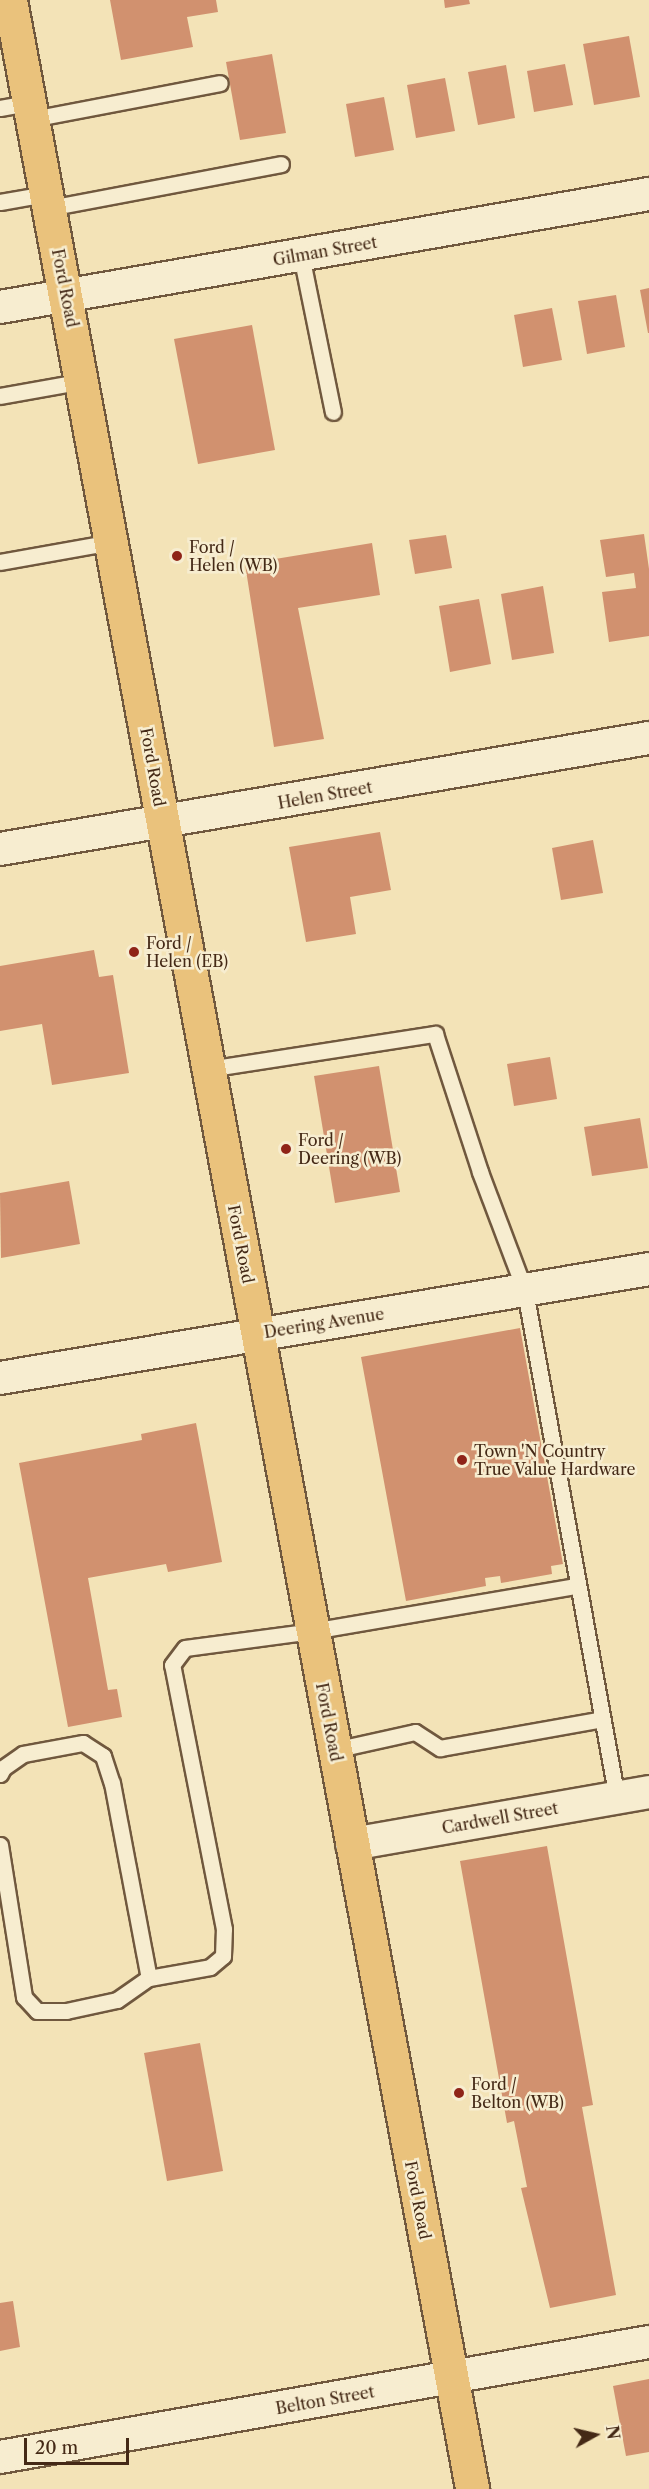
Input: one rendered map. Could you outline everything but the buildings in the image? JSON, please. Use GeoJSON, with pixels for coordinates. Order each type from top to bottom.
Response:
{"type":"FeatureCollection","features":[{"type":"Feature","properties":{"kind":"main road","name":"Ford Road"},"geometry":{"type":"LineString","coordinates":[[10,0],[20,110],[47,201],[68,297],[208,1069],[472,2489]]}},
{"type":"Feature","properties":{"kind":"street","name":"Gilman Street"},"geometry":{"type":"LineString","coordinates":[[0,306],[68,297],[649,194]]}},
{"type":"Feature","properties":{"kind":"street","name":"Helen Street"},"geometry":{"type":"LineString","coordinates":[[0,849],[163,823],[649,738]]}},
{"type":"Feature","properties":{"kind":"street","name":"Deering Avenue"},"geometry":{"type":"LineString","coordinates":[[1,1375],[649,1269]]}},
{"type":"Feature","properties":{"kind":"street","name":"Cardwell Street"},"geometry":{"type":"LineString","coordinates":[[352,1844],[649,1792]]}},
{"type":"Feature","properties":{"kind":"street","name":"Belton Street"},"geometry":{"type":"LineString","coordinates":[[0,2457],[649,2342]]}},
{"type":"Feature","properties":{"kind":"lane"},"geometry":{"type":"LineString","coordinates":[[20,110],[220,83]]}},
{"type":"Feature","properties":{"kind":"lane"},"geometry":{"type":"LineString","coordinates":[[0,202],[47,201],[280,164]]}},
{"type":"Feature","properties":{"kind":"lane"},"geometry":{"type":"LineString","coordinates":[[301,255],[333,412]]}},
{"type":"Feature","properties":{"kind":"lane"},"geometry":{"type":"LineString","coordinates":[[0,396],[83,381]]}},
{"type":"Feature","properties":{"kind":"lane"},"geometry":{"type":"LineString","coordinates":[[0,562],[112,542]]}},
{"type":"Feature","properties":{"kind":"lane"},"geometry":{"type":"LineString","coordinates":[[208,1069],[435,1034],[480,1172],[525,1291],[576,1586],[617,1798]]}},
{"type":"Feature","properties":{"kind":"lane"},"geometry":{"type":"LineString","coordinates":[[0,1845],[24,1997],[37,2011],[66,2011],[117,2000],[149,1978],[210,1967],[223,1956],[224,1929],[172,1665],[185,1648],[312,1631],[576,1586]]}},
{"type":"Feature","properties":{"kind":"lane"},"geometry":{"type":"LineString","coordinates":[[334,1750],[415,1732],[440,1748],[602,1719]]}},
{"type":"Feature","properties":{"kind":"lane"},"geometry":{"type":"LineString","coordinates":[[0,1774],[3,1768],[23,1754],[83,1743],[103,1756],[112,1783],[149,1978]]}},
{"type":"Feature","properties":{"kind":"place","name":"Ford / Helen (WB)"},"geometry":{"type":"Point","coordinates":[177,556]}},
{"type":"Feature","properties":{"kind":"place","name":"Ford / Helen (EB)"},"geometry":{"type":"Point","coordinates":[134,952]}},
{"type":"Feature","properties":{"kind":"place","name":"Ford / Deering (WB)"},"geometry":{"type":"Point","coordinates":[286,1149]}},
{"type":"Feature","properties":{"kind":"place","name":"Town 'N Country True Value Hardware"},"geometry":{"type":"Point","coordinates":[462,1460]}},
{"type":"Feature","properties":{"kind":"place","name":"Ford / Belton (WB)"},"geometry":{"type":"Point","coordinates":[459,2093]}}]}
